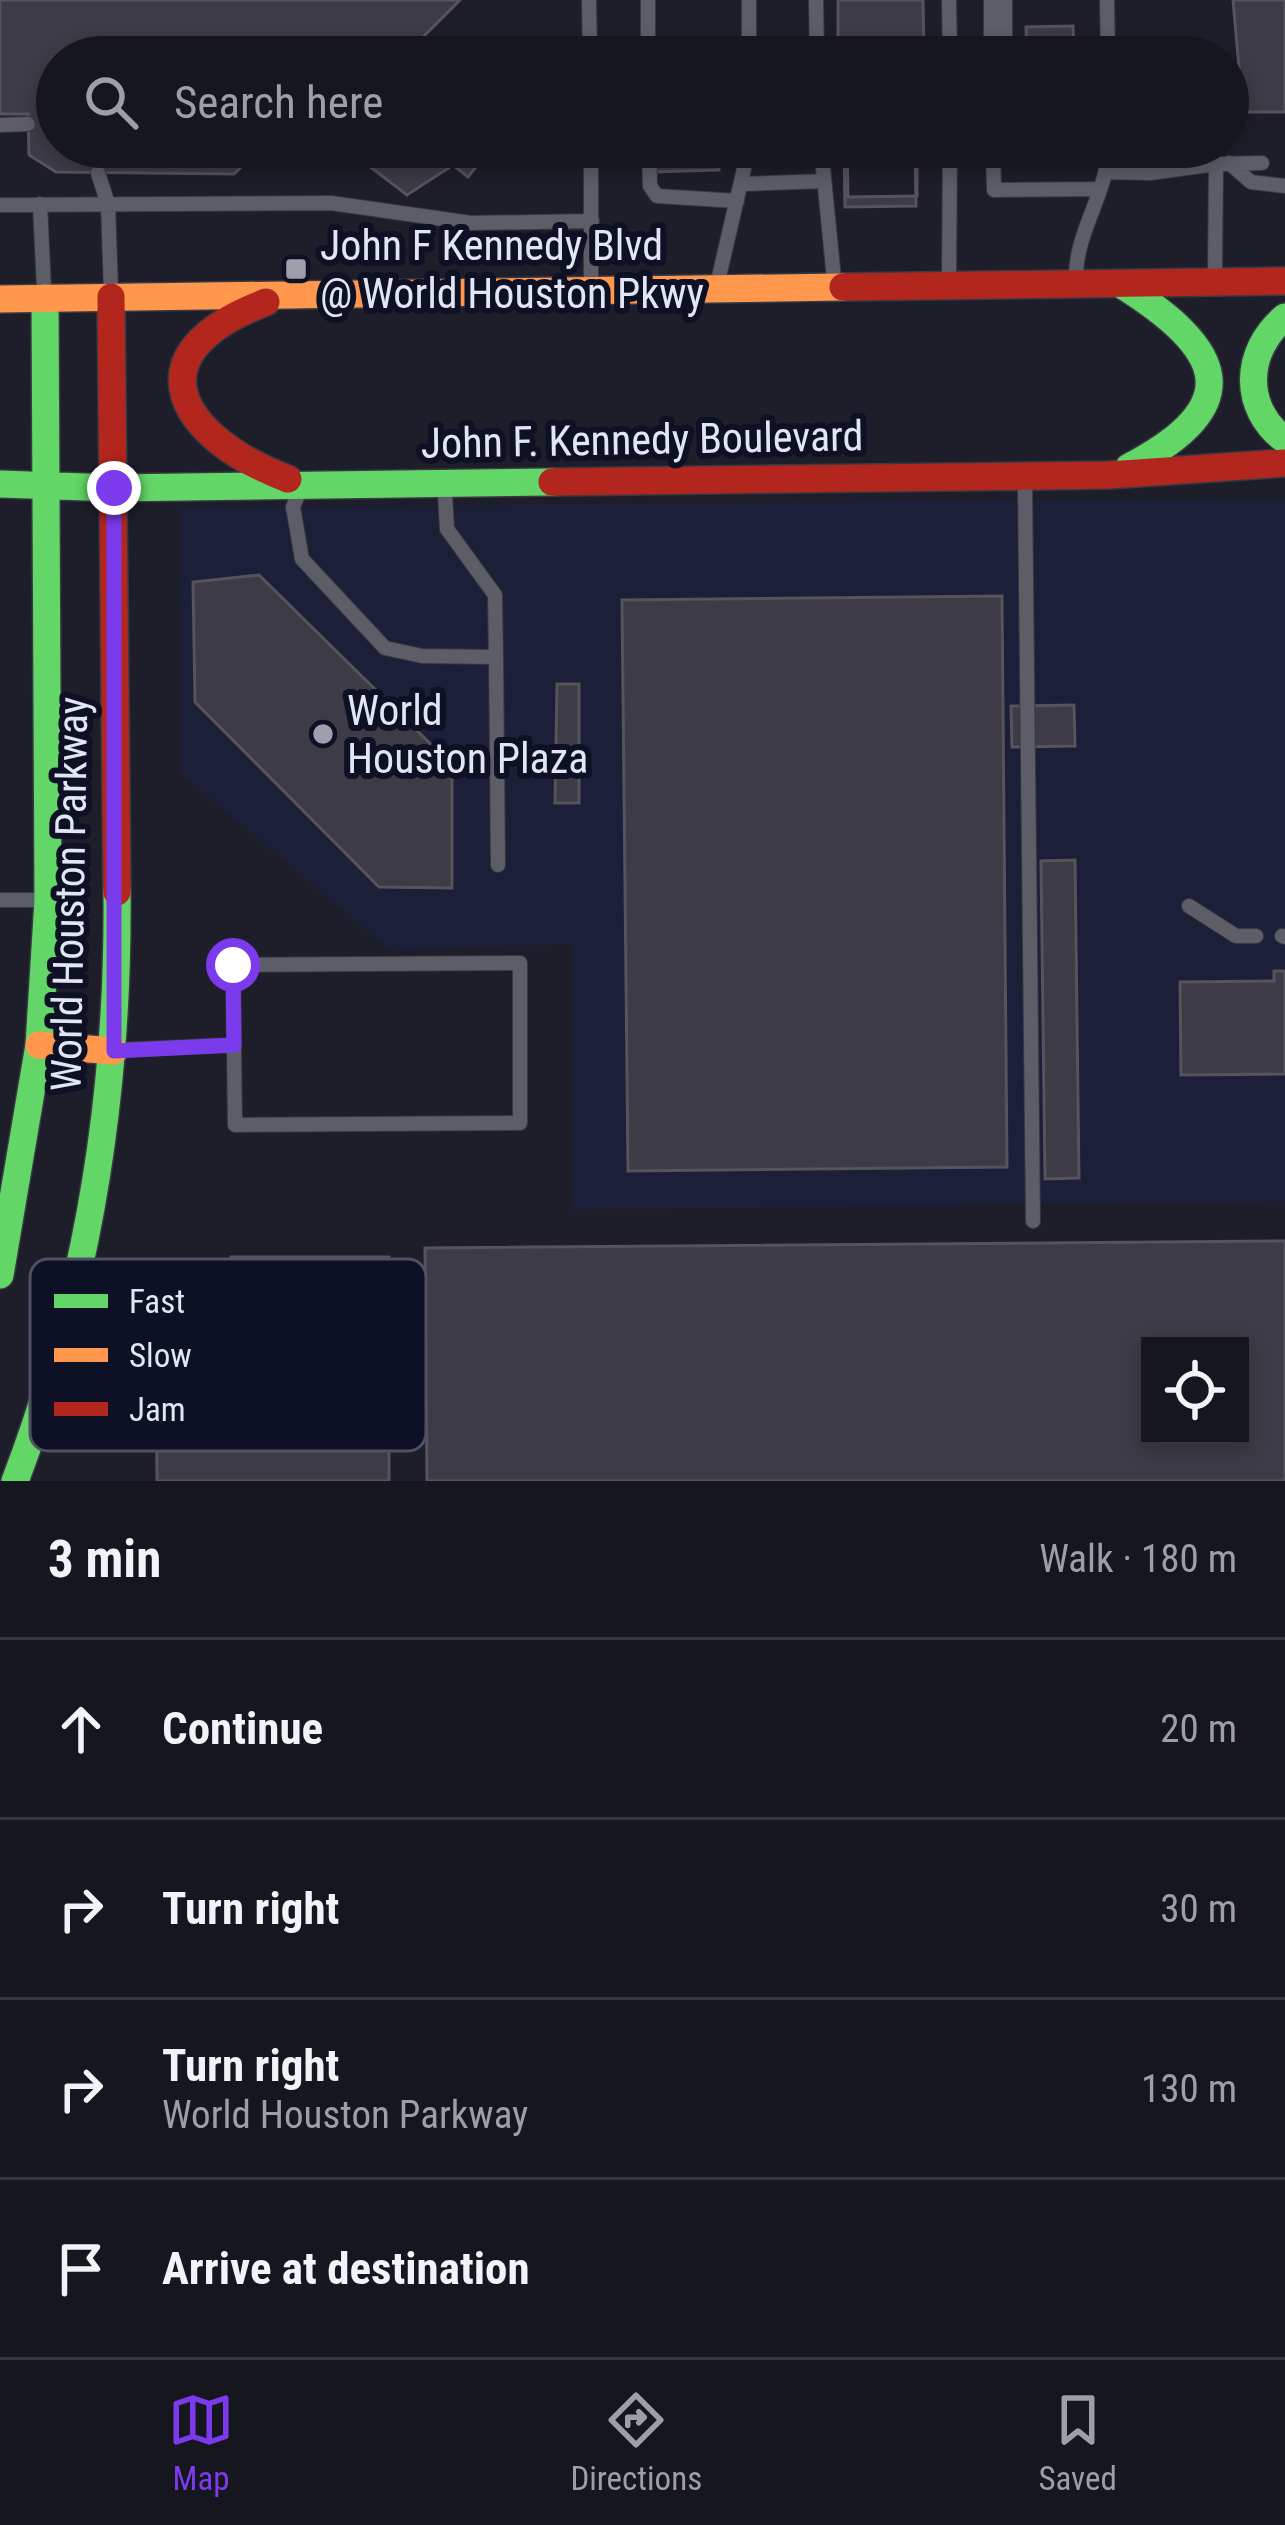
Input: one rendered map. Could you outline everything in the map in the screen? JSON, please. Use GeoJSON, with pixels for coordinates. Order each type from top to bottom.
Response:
{"type":"FeatureCollection","features":[{"type":"Feature","properties":{"kind":"main road"},"geometry":{"type":"LineString","coordinates":[[0,299],[1285,281]]}},
{"type":"Feature","properties":{"kind":"main road"},"geometry":{"type":"LineString","coordinates":[[1108,475],[1178,442],[1210,397],[1210,362],[1189,330],[1122,285]]}},
{"type":"Feature","properties":{"kind":"main road"},"geometry":{"type":"LineString","coordinates":[[287,295],[217,322],[184,362],[183,394],[198,426],[213,442],[302,485]]}},
{"type":"Feature","properties":{"kind":"main road","name":"World Houston Parkway"},"geometry":{"type":"LineString","coordinates":[[80,1259],[114,1051],[111,297]]}},
{"type":"Feature","properties":{"kind":"main road","name":"World Houston Parkway"},"geometry":{"type":"LineString","coordinates":[[0,1275],[39,1045],[48,900],[45,298]]}},
{"type":"Feature","properties":{"kind":"main road"},"geometry":{"type":"LineString","coordinates":[[1285,317],[1259,347],[1252,386],[1262,422],[1285,440]]}},
{"type":"Feature","properties":{"kind":"main road","name":"John F. Kennedy Boulevard"},"geometry":{"type":"LineString","coordinates":[[0,484],[114,488],[1108,475],[1285,463]]}},
{"type":"Feature","properties":{"kind":"main road"},"geometry":{"type":"LineString","coordinates":[[39,1045],[114,1051]]}},
{"type":"Feature","properties":{"kind":"main road","name":"World Houston Parkway"},"geometry":{"type":"LineString","coordinates":[[15,1481],[30,1430]]}},
{"type":"Feature","properties":{"kind":"lane"},"geometry":{"type":"LineString","coordinates":[[589,0],[590,36]]}},
{"type":"Feature","properties":{"kind":"lane"},"geometry":{"type":"LineString","coordinates":[[648,0],[648,36]]}},
{"type":"Feature","properties":{"kind":"lane"},"geometry":{"type":"LineString","coordinates":[[749,0],[749,36]]}},
{"type":"Feature","properties":{"kind":"lane"},"geometry":{"type":"LineString","coordinates":[[816,0],[817,36]]}},
{"type":"Feature","properties":{"kind":"lane"},"geometry":{"type":"LineString","coordinates":[[950,0],[950,36]]}},
{"type":"Feature","properties":{"kind":"lane"},"geometry":{"type":"LineString","coordinates":[[991,0],[992,36]]}},
{"type":"Feature","properties":{"kind":"lane"},"geometry":{"type":"LineString","coordinates":[[1005,0],[1005,36]]}},
{"type":"Feature","properties":{"kind":"lane"},"geometry":{"type":"LineString","coordinates":[[1107,0],[1108,36]]}},
{"type":"Feature","properties":{"kind":"lane"},"geometry":{"type":"LineString","coordinates":[[0,125],[28,124]]}},
{"type":"Feature","properties":{"kind":"lane"},"geometry":{"type":"LineString","coordinates":[[1249,163],[1262,163]]}},
{"type":"Feature","properties":{"kind":"lane"},"geometry":{"type":"LineString","coordinates":[[591,168],[591,292]]}},
{"type":"Feature","properties":{"kind":"lane"},"geometry":{"type":"LineString","coordinates":[[650,168],[650,186],[657,196],[673,201],[737,201]]}},
{"type":"Feature","properties":{"kind":"lane"},"geometry":{"type":"LineString","coordinates":[[718,292],[718,261],[745,168]]}},
{"type":"Feature","properties":{"kind":"lane"},"geometry":{"type":"LineString","coordinates":[[823,168],[836,290]]}},
{"type":"Feature","properties":{"kind":"lane"},"geometry":{"type":"LineString","coordinates":[[949,288],[950,168]]}},
{"type":"Feature","properties":{"kind":"lane"},"geometry":{"type":"LineString","coordinates":[[993,168],[994,190],[1098,189]]}},
{"type":"Feature","properties":{"kind":"lane"},"geometry":{"type":"LineString","coordinates":[[1076,286],[1077,244],[1108,168]]}},
{"type":"Feature","properties":{"kind":"lane"},"geometry":{"type":"LineString","coordinates":[[1108,172],[1190,168]]}},
{"type":"Feature","properties":{"kind":"lane"},"geometry":{"type":"LineString","coordinates":[[1215,283],[1222,168]]}},
{"type":"Feature","properties":{"kind":"lane"},"geometry":{"type":"LineString","coordinates":[[1228,168],[1251,182],[1285,186]]}},
{"type":"Feature","properties":{"kind":"lane"},"geometry":{"type":"LineString","coordinates":[[98,173],[108,204],[111,297]]}},
{"type":"Feature","properties":{"kind":"lane"},"geometry":{"type":"LineString","coordinates":[[742,184],[824,181]]}},
{"type":"Feature","properties":{"kind":"lane"},"geometry":{"type":"LineString","coordinates":[[0,205],[331,203],[471,223],[592,220]]}},
{"type":"Feature","properties":{"kind":"lane","name":"World Houston Parkway"},"geometry":{"type":"LineString","coordinates":[[40,204],[45,298]]}},
{"type":"Feature","properties":{"kind":"lane"},"geometry":{"type":"LineString","coordinates":[[1025,476],[1033,1221]]}},
{"type":"Feature","properties":{"kind":"lane"},"geometry":{"type":"LineString","coordinates":[[444,483],[447,529],[494,595],[498,865]]}},
{"type":"Feature","properties":{"kind":"lane"},"geometry":{"type":"LineString","coordinates":[[302,485],[293,507],[302,560],[385,648],[422,656],[496,657]]}},
{"type":"Feature","properties":{"kind":"lane"},"geometry":{"type":"LineString","coordinates":[[0,900],[48,900]]}},
{"type":"Feature","properties":{"kind":"lane"},"geometry":{"type":"LineString","coordinates":[[1189,906],[1235,936],[1256,937]]}},
{"type":"Feature","properties":{"kind":"lane"},"geometry":{"type":"LineString","coordinates":[[520,963],[520,1124],[235,1125],[234,1045],[233,965],[520,963]]}},
{"type":"Feature","properties":{"kind":"lane"},"geometry":{"type":"LineString","coordinates":[[114,1051],[234,1045]]}},
{"type":"Feature","properties":{"kind":"shaded area"},"geometry":{"type":"Polygon","coordinates":[[[1285,498],[1285,1202],[572,1210],[571,944],[391,951],[181,774],[180,507],[1285,498]]]}},
{"type":"Feature","properties":{"kind":"building"},"geometry":{"type":"Polygon","coordinates":[[[0,0],[460,0],[424,36],[36,36],[36,159],[29,155],[28,114],[0,114],[0,0]]]}},
{"type":"Feature","properties":{"kind":"building"},"geometry":{"type":"Polygon","coordinates":[[[838,0],[923,0],[924,36],[838,36],[838,0]]]}},
{"type":"Feature","properties":{"kind":"building"},"geometry":{"type":"Polygon","coordinates":[[[1233,0],[1285,0],[1285,112],[1249,112],[1249,36],[1236,36],[1233,0]]]}},
{"type":"Feature","properties":{"kind":"building"},"geometry":{"type":"Polygon","coordinates":[[[1073,26],[1073,36],[1026,36],[1026,27],[1073,26]]]}},
{"type":"Feature","properties":{"kind":"building"},"geometry":{"type":"Polygon","coordinates":[[[50,168],[240,168],[234,174],[56,172],[50,168]]]}},
{"type":"Feature","properties":{"kind":"building"},"geometry":{"type":"Polygon","coordinates":[[[372,168],[448,168],[407,195],[372,168]]]}},
{"type":"Feature","properties":{"kind":"building"},"geometry":{"type":"Polygon","coordinates":[[[653,168],[719,168],[719,170],[653,172],[653,168]]]}},
{"type":"Feature","properties":{"kind":"building"},"geometry":{"type":"Polygon","coordinates":[[[844,168],[915,168],[916,206],[845,207],[844,168]]]}},
{"type":"Feature","properties":{"kind":"building"},"geometry":{"type":"Polygon","coordinates":[[[847,168],[917,168],[917,196],[848,197],[847,168]]]}},
{"type":"Feature","properties":{"kind":"building","name":"World Houston Plaza"},"geometry":{"type":"Polygon","coordinates":[[[259,575],[452,765],[452,888],[379,887],[195,702],[193,582],[259,575]]]}},
{"type":"Feature","properties":{"kind":"building"},"geometry":{"type":"Polygon","coordinates":[[[1002,596],[1007,1167],[628,1171],[622,600],[1002,596]]]}},
{"type":"Feature","properties":{"kind":"building"},"geometry":{"type":"Polygon","coordinates":[[[557,684],[579,684],[579,803],[555,803],[557,684]]]}},
{"type":"Feature","properties":{"kind":"building"},"geometry":{"type":"Polygon","coordinates":[[[1074,705],[1075,746],[1012,747],[1011,706],[1074,705]]]}},
{"type":"Feature","properties":{"kind":"building"},"geometry":{"type":"Polygon","coordinates":[[[1075,860],[1079,1178],[1045,1179],[1041,861],[1075,860]]]}},
{"type":"Feature","properties":{"kind":"building"},"geometry":{"type":"Polygon","coordinates":[[[1274,971],[1285,971],[1285,1074],[1181,1075],[1180,982],[1274,981],[1274,971]]]}},
{"type":"Feature","properties":{"kind":"building"},"geometry":{"type":"Polygon","coordinates":[[[1285,1241],[1285,1481],[427,1481],[425,1248],[1285,1241]]]}},
{"type":"Feature","properties":{"kind":"building"},"geometry":{"type":"Polygon","coordinates":[[[231,1257],[389,1257],[389,1259],[231,1257]]]}},
{"type":"Feature","properties":{"kind":"building"},"geometry":{"type":"Polygon","coordinates":[[[157,1451],[389,1451],[389,1481],[157,1481],[157,1451]]]}},
{"type":"Feature","properties":{"kind":"traffic: fast"},"geometry":{"type":"LineString","coordinates":[[1122,285],[1183,332],[1201,354],[1209,376],[1206,399],[1193,421],[1129,467]]}},
{"type":"Feature","properties":{"kind":"traffic: fast"},"geometry":{"type":"LineString","coordinates":[[0,1275],[39,1045],[48,900],[45,298]]}},
{"type":"Feature","properties":{"kind":"traffic: fast"},"geometry":{"type":"LineString","coordinates":[[1285,317],[1262,346],[1254,379],[1261,412],[1285,440]]}},
{"type":"Feature","properties":{"kind":"traffic: fast"},"geometry":{"type":"LineString","coordinates":[[0,484],[114,488],[552,482]]}},
{"type":"Feature","properties":{"kind":"traffic: fast"},"geometry":{"type":"LineString","coordinates":[[80,1259],[105,1118],[117,892]]}},
{"type":"Feature","properties":{"kind":"traffic: fast"},"geometry":{"type":"LineString","coordinates":[[15,1481],[30,1438]]}},
{"type":"Feature","properties":{"kind":"traffic: slow"},"geometry":{"type":"LineString","coordinates":[[0,299],[843,287]]}},
{"type":"Feature","properties":{"kind":"traffic: slow"},"geometry":{"type":"LineString","coordinates":[[39,1045],[114,1051]]}},
{"type":"Feature","properties":{"kind":"traffic: jam"},"geometry":{"type":"LineString","coordinates":[[843,287],[1285,281]]}},
{"type":"Feature","properties":{"kind":"traffic: jam"},"geometry":{"type":"LineString","coordinates":[[111,297],[117,892]]}},
{"type":"Feature","properties":{"kind":"traffic: jam"},"geometry":{"type":"LineString","coordinates":[[266,302],[223,323],[196,346],[184,370],[184,395],[197,419],[219,441],[288,479]]}},
{"type":"Feature","properties":{"kind":"traffic: jam"},"geometry":{"type":"LineString","coordinates":[[552,482],[1108,475],[1285,463]]}},
{"type":"Feature","properties":{"kind":"place","name":"John F Kennedy Blvd @ World Houston Pkwy"},"geometry":{"type":"Point","coordinates":[296,269]}},
{"type":"Feature","properties":{"kind":"place","name":"World Houston Plaza"},"geometry":{"type":"Point","coordinates":[323,734]}},
{"type":"Feature","properties":{"kind":"route"},"geometry":{"type":"LineString","coordinates":[[114,488],[118,957],[114,1051],[234,1045],[233,965]]}}]}
